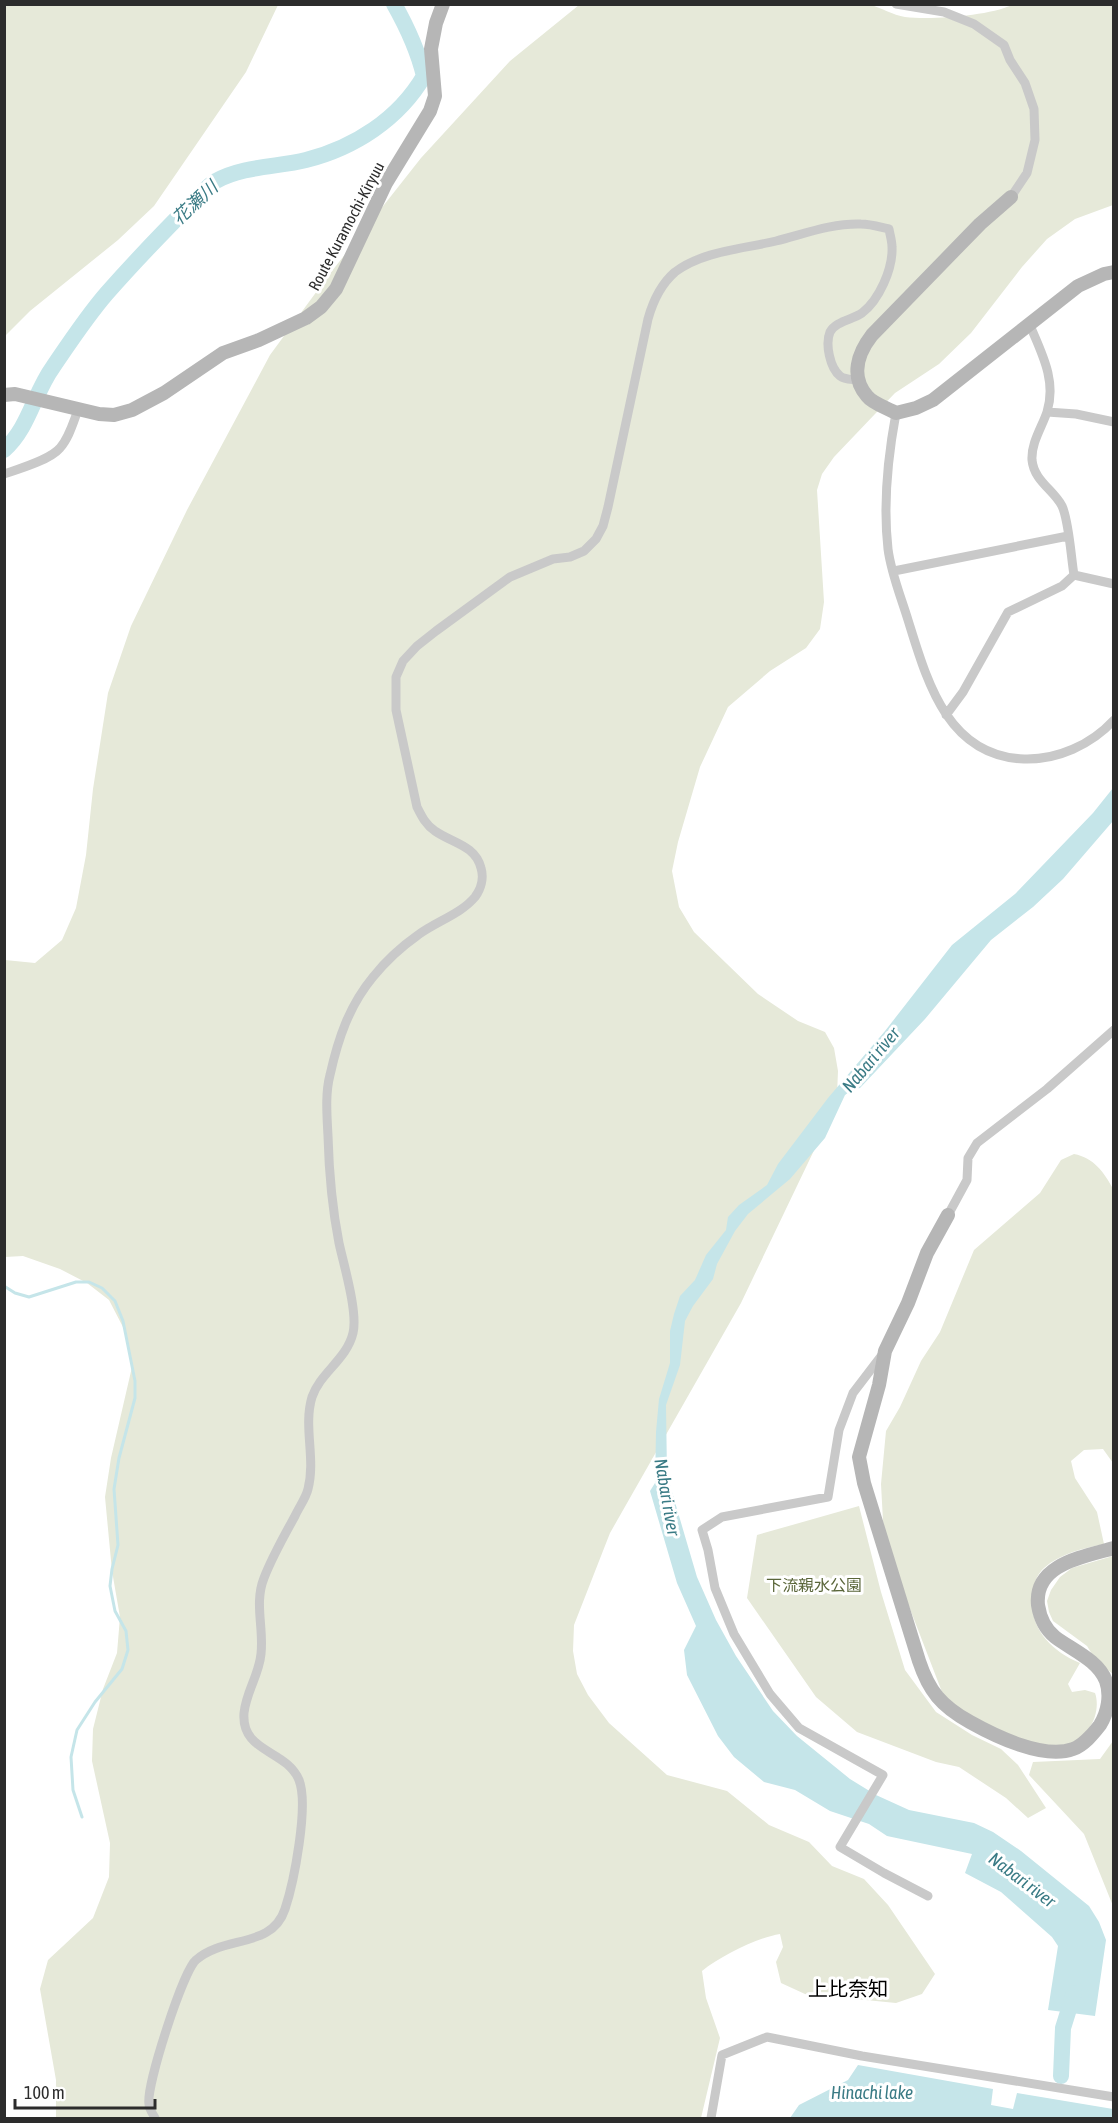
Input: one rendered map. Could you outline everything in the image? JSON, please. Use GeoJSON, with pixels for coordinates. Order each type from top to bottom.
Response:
{"type":"FeatureCollection","features":[{"type":"Feature","properties":{"kind":"street","name":"Route Kuramochi-Kiryuu"},"geometry":{"type":"LineString","coordinates":[[10,394],[58,404],[78,411],[114,415],[132,410],[164,393],[223,353],[259,340],[306,318],[321,307],[336,289],[386,183],[430,111],[435,96],[431,49],[436,23],[443,4]]}},
{"type":"Feature","properties":{"kind":"street"},"geometry":{"type":"LineString","coordinates":[[896,4],[944,12],[974,24],[1004,45],[1010,60],[1025,83],[1034,109],[1035,140],[1027,173],[1011,197],[980,224],[862,348],[857,362],[858,380],[868,398],[896,413],[916,408],[933,400],[1078,286],[1104,273],[1113,272]]}},
{"type":"Feature","properties":{"kind":"street"},"geometry":{"type":"LineString","coordinates":[[155,2118],[148,2103],[168,2025],[188,1969],[197,1959],[217,1947],[263,1935],[275,1928],[284,1913],[291,1884],[302,1816],[300,1783],[292,1768],[252,1741],[245,1730],[244,1714],[260,1664],[262,1648],[259,1598],[263,1579],[308,1492],[312,1467],[308,1417],[313,1393],[345,1352],[354,1331],[353,1310],[333,1212],[329,1170],[328,1081],[335,1050],[346,1019],[374,976],[417,936],[467,904],[479,890],[483,878],[481,868],[473,853],[466,846],[431,828],[417,807],[396,710],[396,677],[403,661],[417,646],[510,577],[536,565],[584,552],[596,539],[603,526],[608,507],[653,302],[661,286],[686,265],[707,256],[838,225],[862,224],[889,229],[892,249],[885,282],[861,314],[838,325],[831,332],[828,344],[835,371],[841,377],[858,380]]}},
{"type":"Feature","properties":{"kind":"street"},"geometry":{"type":"LineString","coordinates":[[1029,323],[1048,367],[1052,389],[1047,412],[1037,435],[1032,460],[1040,480],[1062,506],[1074,575]]}},
{"type":"Feature","properties":{"kind":"street"},"geometry":{"type":"LineString","coordinates":[[4,474],[32,464],[58,450],[69,434],[78,411]]}},
{"type":"Feature","properties":{"kind":"street"},"geometry":{"type":"LineString","coordinates":[[1047,412],[1076,414],[1113,422]]}},
{"type":"Feature","properties":{"kind":"street"},"geometry":{"type":"LineString","coordinates":[[896,413],[890,442],[886,517],[888,550],[927,679],[946,715],[960,733],[983,749],[1010,758],[1039,759],[1069,752],[1091,739],[1113,720]]}},
{"type":"Feature","properties":{"kind":"street"},"geometry":{"type":"LineString","coordinates":[[894,571],[1068,536]]}},
{"type":"Feature","properties":{"kind":"street"},"geometry":{"type":"LineString","coordinates":[[1074,575],[1113,584]]}},
{"type":"Feature","properties":{"kind":"street"},"geometry":{"type":"LineString","coordinates":[[946,715],[963,692],[1008,612],[1062,586],[1074,575]]}},
{"type":"Feature","properties":{"kind":"street"},"geometry":{"type":"LineString","coordinates":[[928,1896],[840,1847],[883,1775],[799,1728],[770,1694],[730,1625],[715,1588],[702,1530],[722,1517],[828,1497],[839,1430],[853,1393],[885,1351],[908,1303],[927,1253],[967,1180],[968,1158],[977,1143],[1047,1089],[1113,1030]]}},
{"type":"Feature","properties":{"kind":"street"},"geometry":{"type":"LineString","coordinates":[[885,1351],[879,1385],[859,1458],[864,1483],[919,1661],[926,1682],[939,1700],[980,1728],[1018,1743],[1047,1751],[1064,1752],[1081,1746],[1092,1735],[1106,1713],[1108,1703],[1106,1681],[1090,1661],[1053,1635],[1043,1624],[1037,1596],[1044,1579],[1055,1569],[1071,1561],[1113,1548]]}},
{"type":"Feature","properties":{"kind":"street"},"geometry":{"type":"LineString","coordinates":[[711,2118],[722,2055],[767,2037],[862,2056],[1113,2097]]}},
{"type":"Feature","properties":{"kind":"green space"},"geometry":{"type":"Polygon","coordinates":[[[5,4],[278,5],[246,72],[154,206],[118,240],[30,311],[5,336],[5,4]]]}},
{"type":"Feature","properties":{"kind":"green space"},"geometry":{"type":"Polygon","coordinates":[[[869,4],[900,16],[916,18],[975,14],[1012,5],[1113,5],[1113,205],[1075,219],[1047,239],[1022,267],[971,333],[939,364],[895,393],[834,457],[822,474],[817,490],[824,602],[820,629],[806,648],[770,671],[728,707],[700,767],[672,871],[679,907],[694,932],[758,994],[798,1021],[825,1032],[834,1048],[838,1071],[837,1095],[819,1140],[741,1303],[610,1533],[574,1625],[573,1651],[577,1674],[588,1695],[609,1723],[667,1775],[727,1791],[769,1825],[809,1842],[832,1866],[864,1879],[888,1905],[935,1974],[922,1994],[896,2003],[805,1994],[781,1983],[776,1962],[783,1947],[780,1934],[739,1948],[719,1959],[702,1971],[706,1998],[720,2038],[701,2118],[56,2118],[56,2080],[40,1989],[48,1960],[93,1918],[109,1877],[110,1843],[92,1761],[93,1729],[103,1689],[117,1653],[120,1617],[112,1571],[105,1497],[111,1458],[132,1367],[124,1329],[109,1300],[87,1283],[60,1269],[23,1256],[5,1257],[5,960],[35,963],[62,940],[76,908],[86,855],[93,789],[108,693],[131,626],[187,510],[270,355],[328,276],[421,158],[510,61],[579,5],[869,4]]]}},
{"type":"Feature","properties":{"kind":"green space"},"geometry":{"type":"Polygon","coordinates":[[[1074,1154],[1093,1162],[1113,1189],[1113,1463],[1103,1449],[1084,1450],[1071,1461],[1075,1478],[1097,1512],[1104,1544],[1072,1552],[1057,1559],[1039,1574],[1033,1589],[1032,1609],[1039,1629],[1052,1646],[1080,1663],[1068,1684],[1072,1692],[1085,1690],[1095,1693],[1097,1702],[1093,1720],[1081,1738],[1067,1744],[1052,1745],[1017,1739],[984,1725],[956,1707],[942,1692],[890,1557],[883,1521],[881,1484],[886,1431],[921,1361],[940,1332],[974,1250],[1040,1193],[1061,1160],[1074,1154]]]}},
{"type":"Feature","properties":{"kind":"green space","name":"下流親水公園"},"geometry":{"type":"Polygon","coordinates":[[[859,1506],[881,1592],[905,1670],[936,1712],[972,1735],[1001,1749],[1018,1765],[1046,1808],[1028,1818],[1006,1798],[959,1767],[936,1762],[857,1732],[816,1697],[747,1598],[757,1535],[859,1506]]]}},
{"type":"Feature","properties":{"kind":"green space"},"geometry":{"type":"Polygon","coordinates":[[[1113,1556],[1113,1674],[1097,1662],[1087,1646],[1053,1621],[1047,1601],[1060,1577],[1072,1568],[1113,1556]]]}},
{"type":"Feature","properties":{"kind":"green space"},"geometry":{"type":"Polygon","coordinates":[[[1113,1741],[1113,1906],[1084,1834],[1029,1775],[1033,1762],[1100,1759],[1113,1741]]]}},
{"type":"Feature","properties":{"kind":"water"},"geometry":{"type":"Polygon","coordinates":[[[1113,788],[1113,821],[1063,879],[1033,907],[991,940],[925,1019],[860,1088],[845,1095],[825,1138],[790,1179],[748,1214],[735,1231],[717,1264],[713,1279],[685,1321],[680,1365],[666,1405],[667,1475],[697,1577],[716,1620],[736,1656],[773,1711],[797,1736],[850,1779],[876,1795],[909,1810],[974,1823],[993,1832],[1021,1851],[1089,1906],[1106,1940],[1095,2016],[1048,2010],[1058,1946],[1052,1937],[1001,1892],[965,1873],[972,1854],[887,1836],[869,1824],[830,1811],[795,1790],[764,1782],[734,1757],[718,1736],[687,1675],[684,1650],[696,1626],[677,1583],[650,1491],[655,1483],[659,1399],[670,1363],[670,1331],[674,1314],[680,1296],[695,1280],[706,1255],[726,1230],[728,1217],[739,1205],[767,1185],[778,1164],[828,1098],[885,1031],[952,945],[1015,894],[1093,813],[1113,788]]]}},
{"type":"Feature","properties":{"kind":"water","name":"Hinachi lake"},"geometry":{"type":"Polygon","coordinates":[[[858,2065],[993,2089],[991,2105],[1013,2109],[1017,2093],[1113,2109],[1113,2118],[790,2118],[799,2105],[848,2080],[858,2065]]]}},
{"type":"Feature","properties":{"kind":"waterway","name":"花瀬川"},"geometry":{"type":"LineString","coordinates":[[4,450],[20,431],[46,377],[93,311],[141,256],[209,186],[238,172],[306,160],[341,148],[374,130],[402,106],[424,76],[412,39],[394,4]]}},
{"type":"Feature","properties":{"kind":"waterway"},"geometry":{"type":"LineString","coordinates":[[4,1286],[15,1293],[29,1297],[76,1282],[89,1282],[102,1288],[115,1301],[123,1321],[135,1381],[135,1398],[119,1458],[114,1489],[118,1545],[110,1586],[115,1611],[126,1631],[128,1650],[122,1669],[95,1702],[77,1730],[71,1757],[73,1790],[82,1817]]}},
{"type":"Feature","properties":{"kind":"waterway","name":"Nabari river"},"geometry":{"type":"LineString","coordinates":[[1061,2076],[1063,2028],[1074,1993]]}},
{"type":"Feature","properties":{"kind":"district","name":"上比奈知"},"geometry":{"type":"Point","coordinates":[848,1989]}}]}
